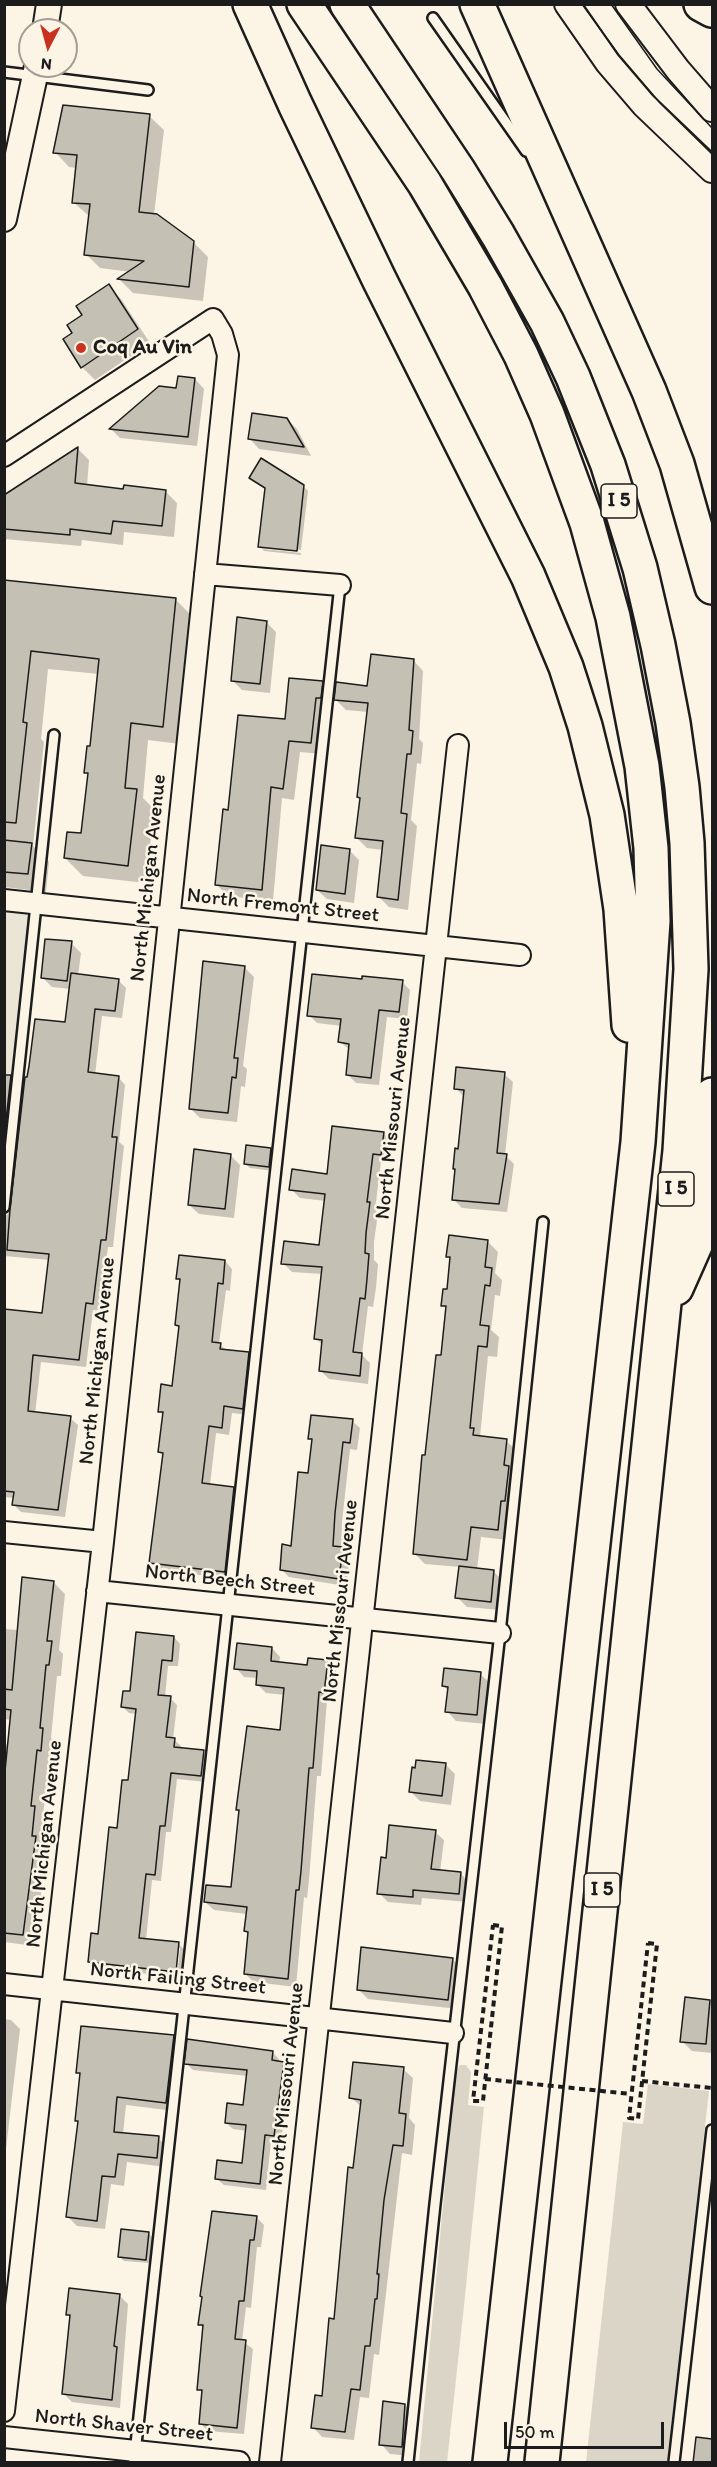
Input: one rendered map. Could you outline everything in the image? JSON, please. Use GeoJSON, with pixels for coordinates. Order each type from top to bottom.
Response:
{"type":"FeatureCollection","features":[{"type":"Feature","properties":{"kind":"highway"},"geometry":{"type":"LineString","coordinates":[[250,4],[379,279],[528,576],[566,667],[585,726],[607,815],[616,875],[638,1142]]}},
{"type":"Feature","properties":{"kind":"highway","name":"I 5"},"geometry":{"type":"LineString","coordinates":[[304,4],[425,184],[485,285],[543,404],[587,523],[614,617],[642,766],[651,848],[653,921],[638,1142],[490,2463]]}},
{"type":"Feature","properties":{"kind":"highway","name":"I 5"},"geometry":{"type":"LineString","coordinates":[[347,4],[458,170],[547,322],[573,377],[608,465],[640,568],[671,712],[682,787],[691,958],[682,1129],[542,2463]]}},
{"type":"Feature","properties":{"kind":"highway"},"geometry":{"type":"LineString","coordinates":[[477,4],[649,391],[677,464],[712,587]]}},
{"type":"Feature","properties":{"kind":"highway"},"geometry":{"type":"LineString","coordinates":[[701,4],[712,10]]}},
{"type":"Feature","properties":{"kind":"highway"},"geometry":{"type":"LineString","coordinates":[[663,1317],[696,1243],[712,1095]]}},
{"type":"Feature","properties":{"kind":"street"},"geometry":{"type":"LineString","coordinates":[[567,4],[608,63],[644,105],[712,171]]}},
{"type":"Feature","properties":{"kind":"street"},"geometry":{"type":"LineString","coordinates":[[628,4],[678,70],[712,109]]}},
{"type":"Feature","properties":{"kind":"street"},"geometry":{"type":"LineString","coordinates":[[4,219],[34,78]]}},
{"type":"Feature","properties":{"kind":"street","name":"North Michigan Avenue"},"geometry":{"type":"LineString","coordinates":[[4,456],[213,319],[222,334],[228,355],[103,1542],[4,2410]]}},
{"type":"Feature","properties":{"kind":"street"},"geometry":{"type":"LineString","coordinates":[[205,574],[340,585]]}},
{"type":"Feature","properties":{"kind":"street","name":"North Missouri Avenue"},"geometry":{"type":"LineString","coordinates":[[270,2463],[438,946],[458,746]]}},
{"type":"Feature","properties":{"kind":"street","name":"North Fremont Street"},"geometry":{"type":"LineString","coordinates":[[4,900],[520,955]]}},
{"type":"Feature","properties":{"kind":"street"},"geometry":{"type":"LineString","coordinates":[[4,1532],[103,1542]]}},
{"type":"Feature","properties":{"kind":"street","name":"North Beech Street"},"geometry":{"type":"LineString","coordinates":[[97,1591],[500,1633]]}},
{"type":"Feature","properties":{"kind":"street","name":"North Failing Street"},"geometry":{"type":"LineString","coordinates":[[4,1984],[453,2033]]}},
{"type":"Feature","properties":{"kind":"street","name":"North Shaver Street"},"geometry":{"type":"LineString","coordinates":[[4,2437],[135,2457],[239,2463]]}},
{"type":"Feature","properties":{"kind":"lane"},"geometry":{"type":"LineString","coordinates":[[433,18],[530,157]]}},
{"type":"Feature","properties":{"kind":"lane"},"geometry":{"type":"LineString","coordinates":[[77,78],[148,90]]}},
{"type":"Feature","properties":{"kind":"lane"},"geometry":{"type":"LineString","coordinates":[[543,176],[574,223]]}},
{"type":"Feature","properties":{"kind":"lane"},"geometry":{"type":"LineString","coordinates":[[135,2457],[340,585]]}},
{"type":"Feature","properties":{"kind":"lane"},"geometry":{"type":"LineString","coordinates":[[4,1207],[54,735]]}},
{"type":"Feature","properties":{"kind":"lane"},"geometry":{"type":"LineString","coordinates":[[408,2463],[543,1222]]}},
{"type":"Feature","properties":{"kind":"lane"},"geometry":{"type":"LineString","coordinates":[[674,2463],[712,2130]]}},
{"type":"Feature","properties":{"kind":"path"},"geometry":{"type":"LineString","coordinates":[[493,1925],[502,1926],[485,2079],[483,2102],[473,2100],[493,1925]]}},
{"type":"Feature","properties":{"kind":"path"},"geometry":{"type":"LineString","coordinates":[[648,1943],[657,1944],[638,2119],[629,2118],[631,2094],[648,1943]]}},
{"type":"Feature","properties":{"kind":"path"},"geometry":{"type":"LineString","coordinates":[[485,2079],[631,2094]]}},
{"type":"Feature","properties":{"kind":"path"},"geometry":{"type":"LineString","coordinates":[[642,2081],[712,2088]]}},
{"type":"Feature","properties":{"kind":"shaded area"},"geometry":{"type":"Polygon","coordinates":[[[5,906],[32,909],[5,1158],[5,906]]]}},
{"type":"Feature","properties":{"kind":"shaded area"},"geometry":{"type":"Polygon","coordinates":[[[460,2065],[466,2065],[471,2072],[468,2105],[484,2107],[464,2306],[447,2462],[419,2462],[454,2087],[460,2065]]]}},
{"type":"Feature","properties":{"kind":"shaded area"},"geometry":{"type":"Polygon","coordinates":[[[648,2084],[709,2091],[667,2462],[586,2462],[623,2122],[643,2124],[648,2084]]]}},
{"type":"Feature","properties":{"kind":"building"},"geometry":{"type":"Polygon","coordinates":[[[63,105],[150,114],[139,212],[157,214],[194,241],[189,287],[117,279],[144,261],[84,255],[90,204],[72,203],[77,155],[53,153],[63,105]]]}},
{"type":"Feature","properties":{"kind":"building"},"geometry":{"type":"Polygon","coordinates":[[[109,284],[138,329],[81,368],[63,339],[72,333],[67,325],[82,315],[76,306],[109,284]]]}},
{"type":"Feature","properties":{"kind":"building"},"geometry":{"type":"Polygon","coordinates":[[[178,376],[195,378],[188,437],[109,429],[159,386],[176,388],[178,376]]]}},
{"type":"Feature","properties":{"kind":"building"},"geometry":{"type":"Polygon","coordinates":[[[252,413],[287,418],[304,447],[248,439],[252,413]]]}},
{"type":"Feature","properties":{"kind":"building"},"geometry":{"type":"Polygon","coordinates":[[[78,447],[75,483],[123,489],[124,485],[166,490],[162,526],[113,521],[111,534],[70,529],[70,535],[4,529],[4,495],[78,447]]]}},
{"type":"Feature","properties":{"kind":"building"},"geometry":{"type":"Polygon","coordinates":[[[261,458],[304,485],[297,551],[258,547],[265,488],[249,478],[261,458]]]}},
{"type":"Feature","properties":{"kind":"building"},"geometry":{"type":"Polygon","coordinates":[[[4,580],[176,598],[163,727],[131,723],[125,788],[137,789],[128,866],[64,858],[67,832],[81,833],[88,773],[84,773],[87,746],[90,746],[99,659],[31,651],[23,722],[27,723],[16,823],[4,822],[4,580]]]}},
{"type":"Feature","properties":{"kind":"building"},"geometry":{"type":"Polygon","coordinates":[[[237,617],[267,621],[260,684],[231,681],[237,617]]]}},
{"type":"Feature","properties":{"kind":"building"},"geometry":{"type":"Polygon","coordinates":[[[371,654],[414,659],[409,730],[413,731],[411,754],[407,754],[401,813],[407,814],[398,900],[377,897],[383,841],[355,838],[360,798],[357,797],[368,703],[334,700],[336,682],[367,686],[371,654]]]}},
{"type":"Feature","properties":{"kind":"building"},"geometry":{"type":"Polygon","coordinates":[[[289,678],[323,681],[321,698],[316,698],[311,743],[289,741],[283,789],[271,787],[262,890],[215,885],[223,809],[228,810],[238,715],[285,719],[289,678]]]}},
{"type":"Feature","properties":{"kind":"building"},"geometry":{"type":"Polygon","coordinates":[[[4,840],[32,843],[28,874],[4,872],[4,840]]]}},
{"type":"Feature","properties":{"kind":"building"},"geometry":{"type":"Polygon","coordinates":[[[321,845],[350,849],[345,894],[316,890],[321,845]]]}},
{"type":"Feature","properties":{"kind":"building"},"geometry":{"type":"Polygon","coordinates":[[[45,939],[72,941],[67,981],[41,978],[45,939]]]}},
{"type":"Feature","properties":{"kind":"building"},"geometry":{"type":"Polygon","coordinates":[[[203,961],[245,966],[234,1058],[238,1058],[236,1078],[232,1077],[228,1113],[189,1109],[203,961]]]}},
{"type":"Feature","properties":{"kind":"building"},"geometry":{"type":"Polygon","coordinates":[[[71,973],[119,979],[115,1011],[95,1009],[88,1072],[119,1076],[112,1137],[117,1137],[106,1240],[101,1240],[93,1304],[86,1303],[79,1360],[33,1355],[28,1411],[71,1416],[58,1510],[12,1505],[14,1492],[4,1491],[4,1309],[42,1313],[49,1254],[7,1250],[10,1209],[25,1077],[27,1077],[29,1066],[35,1019],[65,1022],[71,973]]]}},
{"type":"Feature","properties":{"kind":"building"},"geometry":{"type":"Polygon","coordinates":[[[312,974],[403,980],[399,1012],[379,1010],[371,1078],[346,1075],[349,1044],[338,1042],[341,1019],[307,1016],[312,974]]]}},
{"type":"Feature","properties":{"kind":"building"},"geometry":{"type":"Polygon","coordinates":[[[456,1067],[505,1072],[497,1153],[507,1154],[499,1204],[452,1200],[455,1148],[458,1149],[464,1090],[454,1089],[456,1067]]]}},
{"type":"Feature","properties":{"kind":"building"},"geometry":{"type":"Polygon","coordinates":[[[4,1075],[11,1075],[4,1138],[4,1075]]]}},
{"type":"Feature","properties":{"kind":"building"},"geometry":{"type":"Polygon","coordinates":[[[332,1126],[384,1132],[381,1155],[373,1154],[367,1202],[370,1202],[365,1253],[369,1254],[367,1279],[365,1299],[360,1298],[353,1352],[362,1353],[360,1376],[319,1371],[322,1340],[314,1339],[322,1267],[281,1264],[284,1241],[319,1245],[325,1194],[289,1190],[292,1169],[327,1174],[332,1126]]]}},
{"type":"Feature","properties":{"kind":"building"},"geometry":{"type":"Polygon","coordinates":[[[246,1145],[271,1148],[269,1167],[244,1164],[246,1145]]]}},
{"type":"Feature","properties":{"kind":"building"},"geometry":{"type":"Polygon","coordinates":[[[194,1149],[231,1154],[225,1209],[188,1205],[194,1149]]]}},
{"type":"Feature","properties":{"kind":"building"},"geometry":{"type":"Polygon","coordinates":[[[449,1235],[488,1240],[485,1267],[492,1268],[490,1286],[485,1285],[480,1325],[489,1326],[487,1347],[478,1346],[470,1428],[474,1428],[473,1435],[507,1439],[504,1465],[509,1466],[505,1501],[501,1501],[498,1530],[471,1527],[467,1560],[413,1554],[422,1455],[425,1455],[436,1355],[441,1355],[446,1306],[441,1306],[443,1289],[447,1289],[450,1257],[446,1257],[449,1235]]]}},
{"type":"Feature","properties":{"kind":"building"},"geometry":{"type":"Polygon","coordinates":[[[179,1255],[225,1260],[223,1284],[218,1283],[212,1342],[221,1343],[220,1349],[249,1352],[243,1409],[224,1406],[222,1428],[209,1426],[202,1483],[234,1487],[225,1572],[149,1563],[163,1453],[158,1452],[163,1412],[158,1412],[161,1384],[172,1386],[179,1326],[175,1325],[180,1279],[176,1279],[179,1255]]]}},
{"type":"Feature","properties":{"kind":"building"},"geometry":{"type":"Polygon","coordinates":[[[311,1415],[353,1419],[350,1443],[343,1442],[335,1513],[333,1546],[343,1547],[339,1579],[280,1570],[282,1544],[291,1546],[298,1472],[308,1473],[312,1439],[308,1439],[311,1415]]]}},
{"type":"Feature","properties":{"kind":"building"},"geometry":{"type":"Polygon","coordinates":[[[459,1566],[494,1570],[491,1602],[455,1598],[459,1566]]]}},
{"type":"Feature","properties":{"kind":"building"},"geometry":{"type":"Polygon","coordinates":[[[22,1577],[54,1581],[47,1641],[52,1641],[49,1665],[46,1665],[40,1728],[43,1728],[41,1751],[37,1750],[31,1806],[35,1806],[32,1836],[36,1836],[23,1935],[4,1933],[4,1781],[11,1710],[4,1709],[4,1689],[12,1690],[22,1577]]]}},
{"type":"Feature","properties":{"kind":"building"},"geometry":{"type":"Polygon","coordinates":[[[136,1632],[174,1636],[172,1661],[162,1660],[158,1695],[171,1696],[166,1737],[175,1738],[174,1747],[204,1750],[201,1776],[171,1773],[165,1826],[160,1826],[155,1875],[146,1874],[139,1938],[179,1942],[176,1972],[88,1962],[91,1933],[98,1934],[109,1827],[117,1828],[122,1780],[128,1780],[136,1709],[121,1707],[123,1691],[130,1691],[136,1632]]]}},
{"type":"Feature","properties":{"kind":"building"},"geometry":{"type":"Polygon","coordinates":[[[237,1643],[272,1647],[271,1661],[307,1665],[308,1658],[328,1660],[324,1693],[319,1692],[313,1768],[309,1768],[301,1871],[299,1890],[296,1890],[288,1979],[244,1974],[248,1932],[244,1931],[247,1907],[204,1902],[206,1885],[231,1887],[239,1810],[236,1810],[247,1726],[280,1730],[284,1688],[256,1685],[257,1671],[234,1669],[237,1643]]]}},
{"type":"Feature","properties":{"kind":"building"},"geometry":{"type":"Polygon","coordinates":[[[444,1668],[481,1672],[477,1715],[445,1712],[448,1687],[442,1686],[444,1668]]]}},
{"type":"Feature","properties":{"kind":"building"},"geometry":{"type":"Polygon","coordinates":[[[416,1760],[446,1763],[442,1796],[409,1792],[412,1767],[415,1768],[416,1760]]]}},
{"type":"Feature","properties":{"kind":"building"},"geometry":{"type":"Polygon","coordinates":[[[389,1825],[436,1830],[431,1869],[461,1872],[459,1894],[413,1890],[413,1897],[377,1894],[381,1857],[386,1858],[389,1825]]]}},
{"type":"Feature","properties":{"kind":"building"},"geometry":{"type":"Polygon","coordinates":[[[361,1947],[453,1958],[448,2000],[357,1990],[361,1947]]]}},
{"type":"Feature","properties":{"kind":"building"},"geometry":{"type":"Polygon","coordinates":[[[685,1997],[710,2000],[706,2044],[680,2042],[685,1997]]]}},
{"type":"Feature","properties":{"kind":"building"},"geometry":{"type":"Polygon","coordinates":[[[81,2026],[174,2035],[166,2103],[117,2097],[114,2132],[159,2136],[157,2158],[118,2154],[115,2177],[102,2176],[97,2221],[66,2217],[78,2121],[75,2121],[80,2073],[76,2073],[81,2026]]]}},
{"type":"Feature","properties":{"kind":"building"},"geometry":{"type":"Polygon","coordinates":[[[187,2039],[273,2051],[272,2060],[284,2062],[274,2136],[265,2135],[260,2184],[215,2179],[217,2160],[242,2163],[246,2125],[225,2123],[227,2103],[243,2105],[247,2070],[184,2064],[187,2039]]]}},
{"type":"Feature","properties":{"kind":"building"},"geometry":{"type":"Polygon","coordinates":[[[353,2062],[404,2067],[399,2113],[406,2114],[403,2146],[393,2145],[384,2200],[377,2299],[375,2299],[370,2346],[365,2346],[360,2390],[351,2389],[345,2432],[311,2428],[315,2395],[322,2396],[329,2318],[334,2319],[348,2167],[353,2168],[361,2100],[349,2098],[353,2062]]]}},
{"type":"Feature","properties":{"kind":"building"},"geometry":{"type":"Polygon","coordinates":[[[212,2211],[257,2216],[254,2240],[250,2240],[244,2301],[239,2301],[235,2339],[246,2340],[237,2428],[199,2424],[202,2390],[197,2390],[203,2325],[198,2325],[212,2211]]]}},
{"type":"Feature","properties":{"kind":"building"},"geometry":{"type":"Polygon","coordinates":[[[121,2229],[149,2232],[146,2260],[118,2257],[121,2229]]]}},
{"type":"Feature","properties":{"kind":"building"},"geometry":{"type":"Polygon","coordinates":[[[69,2288],[120,2294],[114,2346],[117,2347],[112,2400],[62,2394],[70,2315],[66,2315],[69,2288]]]}},
{"type":"Feature","properties":{"kind":"building"},"geometry":{"type":"Polygon","coordinates":[[[383,2401],[405,2404],[402,2447],[379,2445],[383,2401]]]}},
{"type":"Feature","properties":{"kind":"building"},"geometry":{"type":"Polygon","coordinates":[[[696,2437],[712,2439],[712,2463],[693,2463],[696,2437]]]}},
{"type":"Feature","properties":{"kind":"tram line"},"geometry":{"type":"LineString","coordinates":[[582,4],[619,55],[660,103],[712,154]]}},
{"type":"Feature","properties":{"kind":"tram line"},"geometry":{"type":"LineString","coordinates":[[611,4],[657,69],[712,128]]}},
{"type":"Feature","properties":{"kind":"place","name":"Coq Au Vin"},"geometry":{"type":"Point","coordinates":[81,348]}}]}
